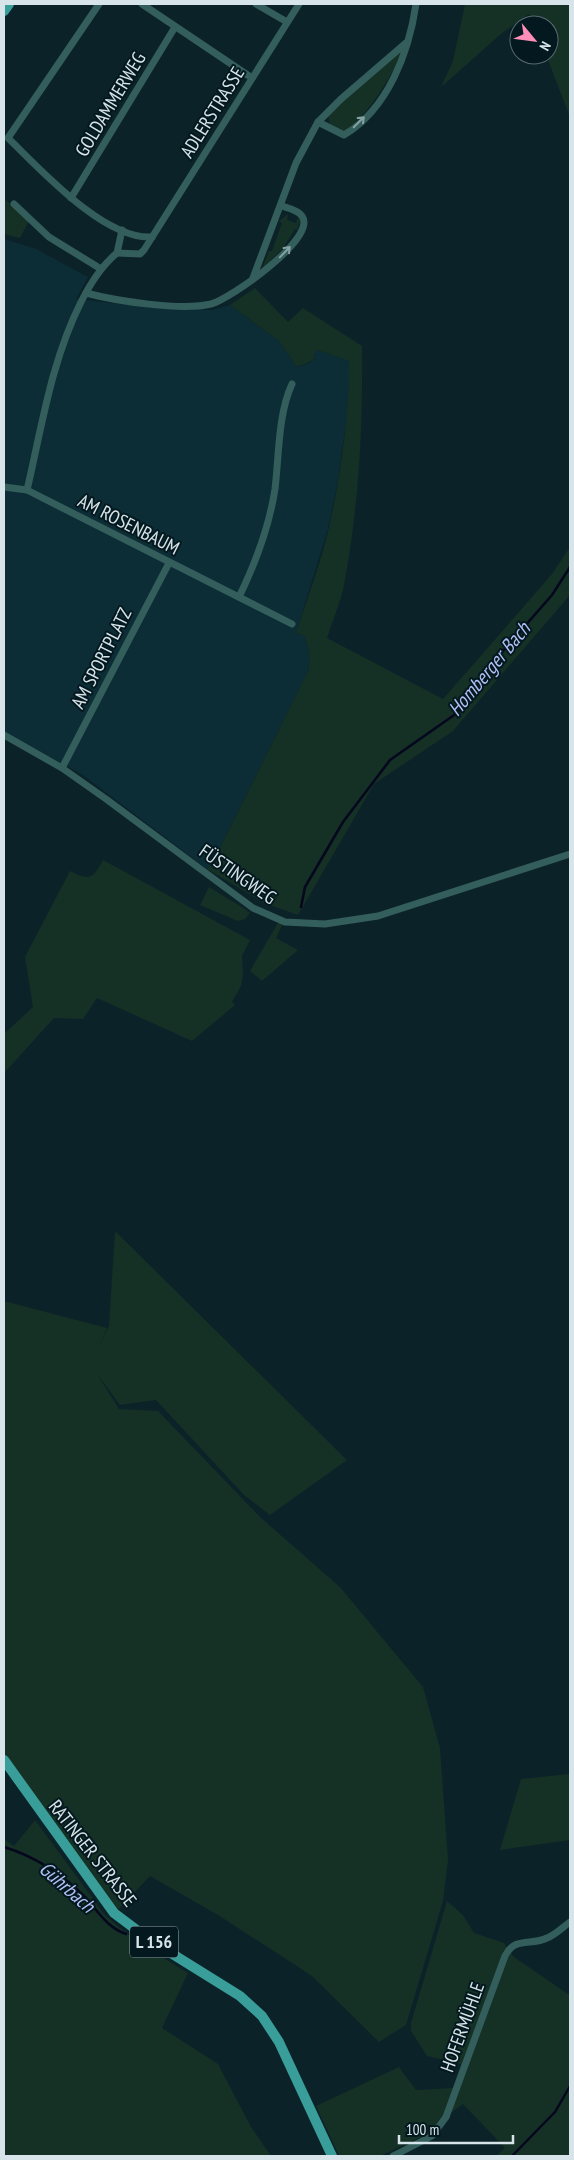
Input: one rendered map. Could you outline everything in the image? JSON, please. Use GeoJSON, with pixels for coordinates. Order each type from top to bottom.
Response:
{"type":"FeatureCollection","features":[{"type":"Feature","properties":{"kind":"main road"},"geometry":{"type":"LineString","coordinates":[[4,10],[9,4]]}},
{"type":"Feature","properties":{"kind":"main road","name":"RATINGER STRASSE"},"geometry":{"type":"LineString","coordinates":[[4,1760],[114,1913],[144,1936],[240,1996],[262,2016],[279,2042],[332,2156]]}},
{"type":"Feature","properties":{"kind":"street"},"geometry":{"type":"LineString","coordinates":[[99,4],[8,138],[71,198],[122,230],[136,236],[152,237]]}},
{"type":"Feature","properties":{"kind":"street"},"geometry":{"type":"LineString","coordinates":[[142,4],[252,78]]}},
{"type":"Feature","properties":{"kind":"street"},"geometry":{"type":"LineString","coordinates":[[256,4],[287,22]]}},
{"type":"Feature","properties":{"kind":"street","name":"ADLERSTRASSE"},"geometry":{"type":"LineString","coordinates":[[117,253],[140,254],[144,250],[299,4]]}},
{"type":"Feature","properties":{"kind":"street"},"geometry":{"type":"LineString","coordinates":[[318,122],[344,135],[371,110],[390,85],[404,54],[416,4]]}},
{"type":"Feature","properties":{"kind":"street","name":"GOLDAMMERWEG"},"geometry":{"type":"LineString","coordinates":[[71,198],[175,27]]}},
{"type":"Feature","properties":{"kind":"street"},"geometry":{"type":"LineString","coordinates":[[253,278],[282,206],[296,163],[318,122],[341,99],[406,43]]}},
{"type":"Feature","properties":{"kind":"street"},"geometry":{"type":"LineString","coordinates":[[14,204],[49,237],[101,269]]}},
{"type":"Feature","properties":{"kind":"street"},"geometry":{"type":"LineString","coordinates":[[86,293],[105,298],[153,304],[210,304],[226,298],[286,252],[301,231],[303,217],[297,211],[282,206]]}},
{"type":"Feature","properties":{"kind":"street"},"geometry":{"type":"LineString","coordinates":[[26,490],[54,366],[65,335],[86,293],[101,269],[117,253],[122,230]]}},
{"type":"Feature","properties":{"kind":"street"},"geometry":{"type":"LineString","coordinates":[[238,597],[260,554],[274,492],[284,400],[292,384]]}},
{"type":"Feature","properties":{"kind":"street","name":"AM ROSENBAUM"},"geometry":{"type":"LineString","coordinates":[[4,487],[26,490],[292,624]]}},
{"type":"Feature","properties":{"kind":"street","name":"AM SPORTPLATZ"},"geometry":{"type":"LineString","coordinates":[[62,768],[168,562]]}},
{"type":"Feature","properties":{"kind":"street","name":"FÜSTINGWEG"},"geometry":{"type":"LineString","coordinates":[[4,735],[62,768],[252,908],[272,918],[297,924],[325,924],[378,916],[570,854]]}},
{"type":"Feature","properties":{"kind":"street","name":"HOFERMÜHLE"},"geometry":{"type":"LineString","coordinates":[[393,2156],[432,2136],[446,2117],[505,1956],[511,1947],[519,1942],[546,1939],[570,1922]]}},
{"type":"Feature","properties":{"kind":"shaded area"},"geometry":{"type":"Polygon","coordinates":[[[4,239],[36,249],[88,277],[76,299],[154,308],[213,310],[230,305],[279,341],[297,367],[310,363],[315,358],[314,354],[317,350],[349,361],[349,400],[338,480],[328,529],[296,633],[305,636],[310,658],[308,671],[212,864],[207,869],[83,775],[4,732],[4,239]]]}},
{"type":"Feature","properties":{"kind":"green space"},"geometry":{"type":"Polygon","coordinates":[[[465,4],[570,4],[570,117],[550,65],[559,65],[559,15],[509,15],[509,28],[441,87],[453,61],[465,4]]]}},
{"type":"Feature","properties":{"kind":"green space"},"geometry":{"type":"Polygon","coordinates":[[[401,51],[393,71],[377,97],[358,121],[341,132],[330,124],[328,116],[331,111],[401,51]]]}},
{"type":"Feature","properties":{"kind":"green space"},"geometry":{"type":"Polygon","coordinates":[[[4,198],[29,221],[20,238],[4,234],[4,198]]]}},
{"type":"Feature","properties":{"kind":"green space"},"geometry":{"type":"Polygon","coordinates":[[[288,214],[287,220],[296,223],[298,217],[301,218],[297,230],[295,229],[283,248],[262,269],[269,251],[272,251],[282,223],[279,221],[288,214]]]}},
{"type":"Feature","properties":{"kind":"green space"},"geometry":{"type":"Polygon","coordinates":[[[255,288],[288,322],[303,308],[362,346],[361,438],[353,529],[343,590],[327,638],[443,699],[552,574],[570,547],[570,595],[453,731],[374,784],[298,915],[264,903],[207,869],[212,864],[308,671],[310,658],[305,636],[296,633],[329,527],[341,465],[346,424],[349,361],[317,350],[314,354],[315,358],[297,367],[279,341],[230,305],[255,288]]]}},
{"type":"Feature","properties":{"kind":"green space"},"geometry":{"type":"Polygon","coordinates":[[[103,860],[250,940],[242,956],[243,974],[241,986],[232,1002],[235,1005],[192,1041],[97,998],[83,1019],[54,1018],[4,1073],[4,1034],[33,1007],[25,957],[70,871],[82,876],[90,876],[96,871],[103,860]]]}},
{"type":"Feature","properties":{"kind":"green space"},"geometry":{"type":"Polygon","coordinates":[[[209,887],[250,913],[245,919],[238,921],[200,905],[209,887]]]}},
{"type":"Feature","properties":{"kind":"green space"},"geometry":{"type":"Polygon","coordinates":[[[279,921],[283,923],[276,938],[298,950],[262,981],[250,971],[279,921]]]}},
{"type":"Feature","properties":{"kind":"green space"},"geometry":{"type":"Polygon","coordinates":[[[115,1231],[347,1460],[270,1515],[244,1495],[156,1400],[120,1405],[97,1374],[119,1409],[158,1411],[260,1517],[340,1587],[423,1687],[440,1748],[448,1860],[443,1901],[406,2025],[379,2042],[312,1976],[218,1915],[150,1876],[117,1911],[4,1754],[4,1301],[107,1328],[99,1346],[109,1326],[115,1231]]]}},
{"type":"Feature","properties":{"kind":"green space"},"geometry":{"type":"Polygon","coordinates":[[[570,1774],[570,1840],[500,1850],[521,1779],[570,1774]]]}},
{"type":"Feature","properties":{"kind":"green space"},"geometry":{"type":"Polygon","coordinates":[[[35,1820],[105,1915],[136,1941],[188,1973],[162,2028],[218,2064],[251,2127],[271,2156],[4,2156],[4,1839],[14,1846],[35,1820]]]}},
{"type":"Feature","properties":{"kind":"green space"},"geometry":{"type":"Polygon","coordinates":[[[447,1901],[463,1915],[474,1933],[504,1943],[514,1957],[568,1994],[570,1992],[570,2156],[496,2156],[505,2148],[463,2104],[438,2122],[430,2133],[380,2156],[339,2156],[316,2106],[399,2067],[416,2090],[453,2088],[461,2064],[427,2056],[411,2031],[411,2023],[447,1901]]]}},
{"type":"Feature","properties":{"kind":"waterway","name":"Homberger Bach"},"geometry":{"type":"LineString","coordinates":[[301,907],[305,887],[343,822],[390,760],[457,713],[503,651],[552,595],[570,567]]}},
{"type":"Feature","properties":{"kind":"waterway","name":"Gührbach"},"geometry":{"type":"LineString","coordinates":[[4,1847],[38,1861],[68,1881],[109,1924],[126,1934]]}},
{"type":"Feature","properties":{"kind":"waterway"},"geometry":{"type":"LineString","coordinates":[[512,2156],[555,2112],[570,2086]]}}]}
